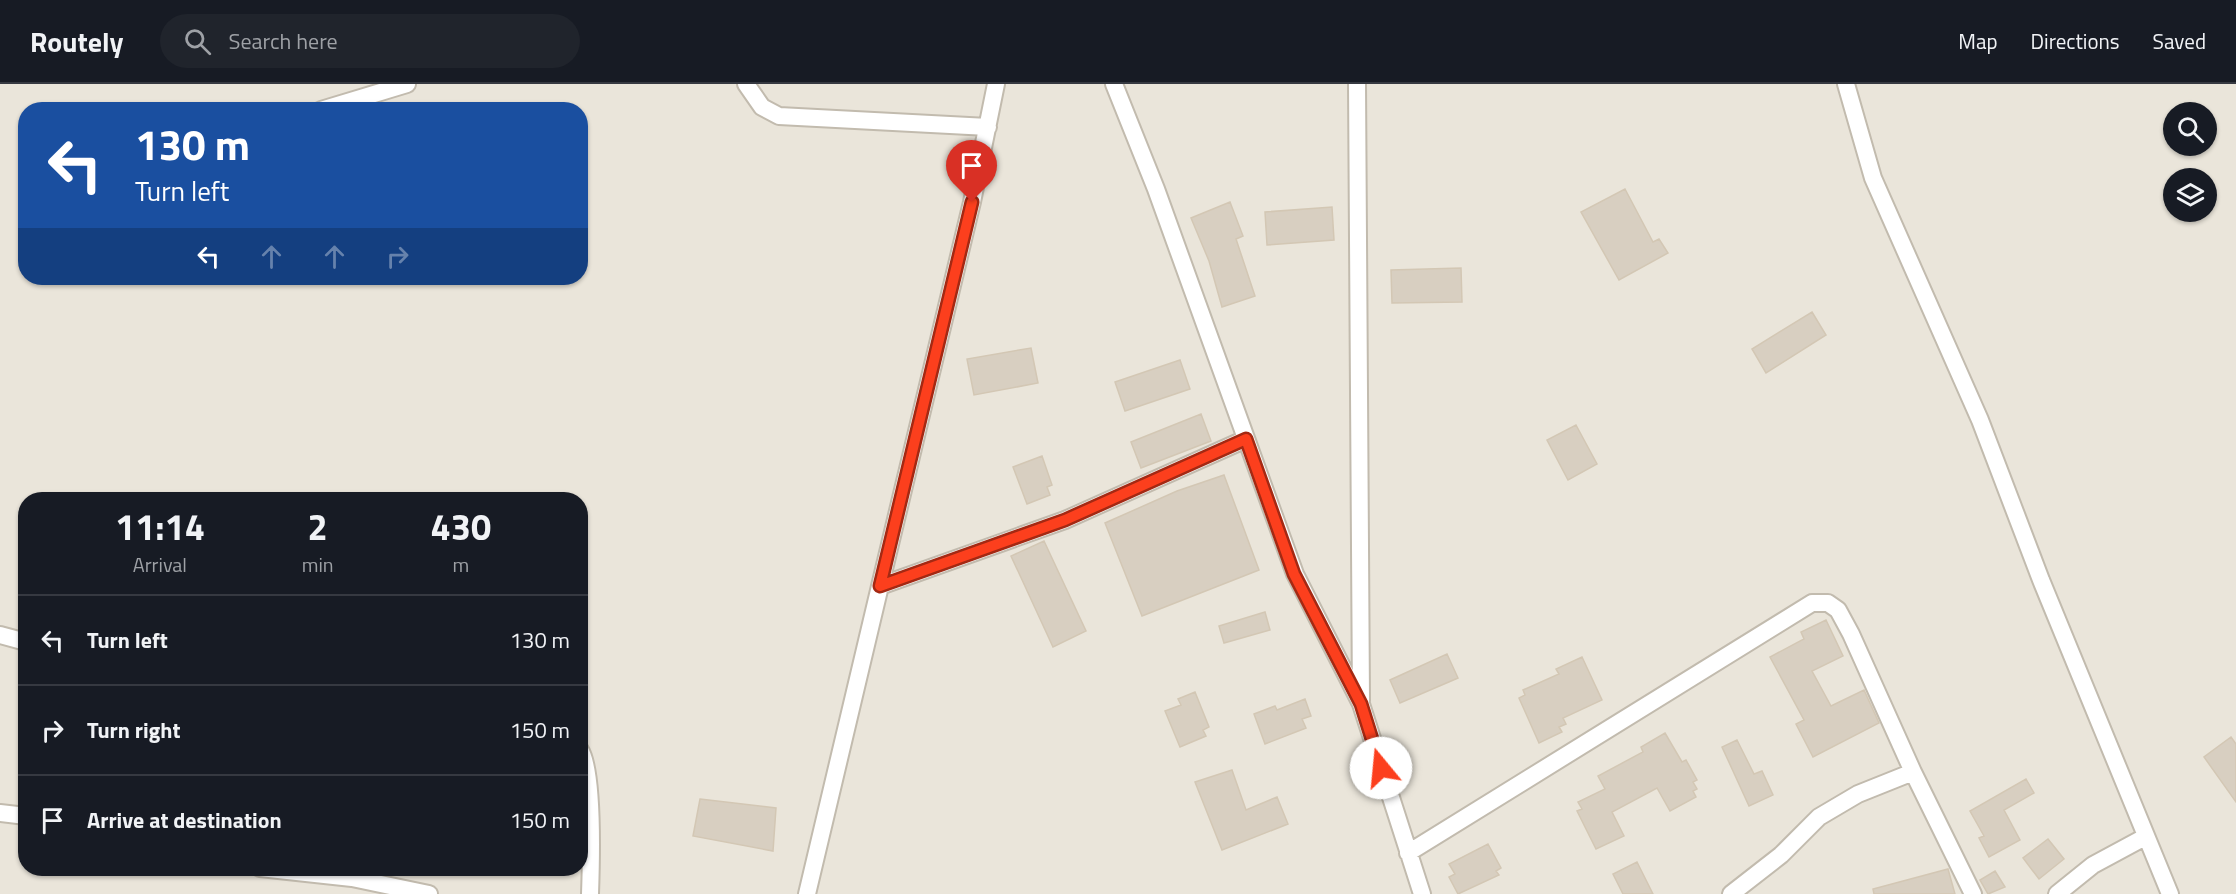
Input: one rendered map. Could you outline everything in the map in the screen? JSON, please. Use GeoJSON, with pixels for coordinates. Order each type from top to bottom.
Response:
{"type":"FeatureCollection","features":[{"type":"Feature","properties":{"kind":"street"},"geometry":{"type":"LineString","coordinates":[[347,102],[407,84]]}},
{"type":"Feature","properties":{"kind":"street"},"geometry":{"type":"LineString","coordinates":[[746,84],[762,107],[779,116],[988,127]]}},
{"type":"Feature","properties":{"kind":"street"},"geometry":{"type":"LineString","coordinates":[[807,894],[988,127],[996,84]]}},
{"type":"Feature","properties":{"kind":"street"},"geometry":{"type":"LineString","coordinates":[[1114,84],[1156,189],[1294,574],[1361,704],[1422,894]]}},
{"type":"Feature","properties":{"kind":"street"},"geometry":{"type":"LineString","coordinates":[[1357,84],[1361,704]]}},
{"type":"Feature","properties":{"kind":"street"},"geometry":{"type":"LineString","coordinates":[[1846,84],[1873,178],[1980,420],[2045,591],[2169,894]]}},
{"type":"Feature","properties":{"kind":"street"},"geometry":{"type":"LineString","coordinates":[[880,586],[1065,520],[1246,439]]}},
{"type":"Feature","properties":{"kind":"street"},"geometry":{"type":"LineString","coordinates":[[1408,853],[1812,603],[1828,603],[1838,610],[1913,772],[1973,894]]}},
{"type":"Feature","properties":{"kind":"street"},"geometry":{"type":"LineString","coordinates":[[0,635],[18,640]]}},
{"type":"Feature","properties":{"kind":"street"},"geometry":{"type":"LineString","coordinates":[[1731,894],[1781,855],[1819,817],[1858,794],[1913,772]]}},
{"type":"Feature","properties":{"kind":"street"},"geometry":{"type":"LineString","coordinates":[[588,795],[592,837],[590,894]]}},
{"type":"Feature","properties":{"kind":"street"},"geometry":{"type":"LineString","coordinates":[[0,813],[18,815]]}},
{"type":"Feature","properties":{"kind":"street"},"geometry":{"type":"LineString","coordinates":[[2056,894],[2093,865],[2145,837]]}},
{"type":"Feature","properties":{"kind":"street"},"geometry":{"type":"LineString","coordinates":[[334,876],[429,894]]}},
{"type":"Feature","properties":{"kind":"shaded area"},"geometry":{"type":"Polygon","coordinates":[[[0,84],[2236,84],[2236,894],[0,894],[0,84]]]}},
{"type":"Feature","properties":{"kind":"building"},"geometry":{"type":"Polygon","coordinates":[[[1625,189],[1653,242],[1659,239],[1668,253],[1619,280],[1581,212],[1625,189]]]}},
{"type":"Feature","properties":{"kind":"building"},"geometry":{"type":"Polygon","coordinates":[[[1230,202],[1243,236],[1236,239],[1255,296],[1222,307],[1209,261],[1191,218],[1230,202]]]}},
{"type":"Feature","properties":{"kind":"building"},"geometry":{"type":"Polygon","coordinates":[[[1332,207],[1334,240],[1267,245],[1265,212],[1332,207]]]}},
{"type":"Feature","properties":{"kind":"building"},"geometry":{"type":"Polygon","coordinates":[[[1461,268],[1462,302],[1392,303],[1391,270],[1461,268]]]}},
{"type":"Feature","properties":{"kind":"building"},"geometry":{"type":"Polygon","coordinates":[[[1812,312],[1826,335],[1766,373],[1752,349],[1812,312]]]}},
{"type":"Feature","properties":{"kind":"building"},"geometry":{"type":"Polygon","coordinates":[[[1031,348],[1038,383],[974,395],[967,359],[1031,348]]]}},
{"type":"Feature","properties":{"kind":"building"},"geometry":{"type":"Polygon","coordinates":[[[1180,360],[1190,389],[1125,411],[1115,382],[1180,360]]]}},
{"type":"Feature","properties":{"kind":"building"},"geometry":{"type":"Polygon","coordinates":[[[1201,414],[1211,441],[1141,468],[1131,442],[1201,414]]]}},
{"type":"Feature","properties":{"kind":"building"},"geometry":{"type":"Polygon","coordinates":[[[1576,425],[1597,464],[1568,480],[1547,440],[1576,425]]]}},
{"type":"Feature","properties":{"kind":"building"},"geometry":{"type":"Polygon","coordinates":[[[1042,456],[1052,485],[1047,487],[1050,495],[1027,504],[1013,467],[1042,456]]]}},
{"type":"Feature","properties":{"kind":"building"},"geometry":{"type":"Polygon","coordinates":[[[1224,475],[1259,570],[1142,616],[1105,523],[1177,491],[1224,475]]]}},
{"type":"Feature","properties":{"kind":"building"},"geometry":{"type":"Polygon","coordinates":[[[1044,541],[1086,631],[1053,647],[1011,556],[1044,541]]]}},
{"type":"Feature","properties":{"kind":"building"},"geometry":{"type":"Polygon","coordinates":[[[1265,612],[1270,630],[1224,643],[1219,626],[1265,612]]]}},
{"type":"Feature","properties":{"kind":"building"},"geometry":{"type":"Polygon","coordinates":[[[1826,620],[1843,656],[1812,671],[1831,706],[1864,690],[1879,723],[1813,757],[1796,724],[1804,720],[1770,657],[1804,639],[1801,632],[1826,620]]]}},
{"type":"Feature","properties":{"kind":"building"},"geometry":{"type":"Polygon","coordinates":[[[1447,654],[1458,678],[1400,703],[1390,680],[1447,654]]]}},
{"type":"Feature","properties":{"kind":"building"},"geometry":{"type":"Polygon","coordinates":[[[1582,657],[1602,700],[1563,718],[1566,724],[1559,727],[1562,732],[1539,743],[1519,698],[1525,695],[1523,690],[1559,674],[1556,669],[1582,657]]]}},
{"type":"Feature","properties":{"kind":"building"},"geometry":{"type":"Polygon","coordinates":[[[1195,692],[1209,727],[1203,730],[1206,736],[1180,747],[1165,711],[1181,705],[1178,699],[1195,692]]]}},
{"type":"Feature","properties":{"kind":"building"},"geometry":{"type":"Polygon","coordinates":[[[1305,699],[1311,716],[1302,719],[1306,728],[1265,744],[1254,714],[1275,706],[1277,710],[1305,699]]]}},
{"type":"Feature","properties":{"kind":"building"},"geometry":{"type":"Polygon","coordinates":[[[1665,733],[1682,762],[1686,760],[1697,780],[1693,782],[1697,789],[1693,791],[1696,797],[1670,811],[1657,788],[1612,812],[1624,836],[1596,849],[1577,811],[1582,809],[1578,802],[1605,789],[1598,776],[1643,752],[1641,747],[1665,733]]]}},
{"type":"Feature","properties":{"kind":"building"},"geometry":{"type":"Polygon","coordinates":[[[2231,737],[2236,744],[2236,802],[2204,757],[2231,737]]]}},
{"type":"Feature","properties":{"kind":"building"},"geometry":{"type":"Polygon","coordinates":[[[1737,740],[1754,774],[1762,771],[1773,795],[1749,806],[1722,747],[1737,740]]]}},
{"type":"Feature","properties":{"kind":"building"},"geometry":{"type":"Polygon","coordinates":[[[1232,770],[1246,810],[1277,797],[1288,824],[1222,850],[1195,782],[1232,770]]]}},
{"type":"Feature","properties":{"kind":"building"},"geometry":{"type":"Polygon","coordinates":[[[2026,779],[2034,793],[2004,810],[2020,840],[1989,857],[1979,838],[1984,836],[1970,811],[2026,779]]]}},
{"type":"Feature","properties":{"kind":"building"},"geometry":{"type":"Polygon","coordinates":[[[700,799],[776,808],[773,851],[693,836],[700,799]]]}},
{"type":"Feature","properties":{"kind":"building"},"geometry":{"type":"Polygon","coordinates":[[[2048,839],[2064,859],[2039,879],[2023,858],[2048,839]]]}},
{"type":"Feature","properties":{"kind":"building"},"geometry":{"type":"Polygon","coordinates":[[[1488,844],[1501,868],[1496,871],[1499,875],[1458,894],[1449,877],[1455,874],[1449,864],[1488,844]]]}},
{"type":"Feature","properties":{"kind":"building"},"geometry":{"type":"Polygon","coordinates":[[[1637,862],[1653,894],[1623,894],[1613,874],[1637,862]]]}},
{"type":"Feature","properties":{"kind":"building"},"geometry":{"type":"Polygon","coordinates":[[[1948,869],[1955,894],[1874,894],[1873,889],[1948,869]]]}},
{"type":"Feature","properties":{"kind":"building"},"geometry":{"type":"Polygon","coordinates":[[[1995,871],[2005,887],[1988,894],[1980,880],[1995,871]]]}},
{"type":"Feature","properties":{"kind":"route"},"geometry":{"type":"LineString","coordinates":[[972,202],[880,586],[1065,520],[1246,439],[1294,574],[1361,704],[1381,768]]}}]}
